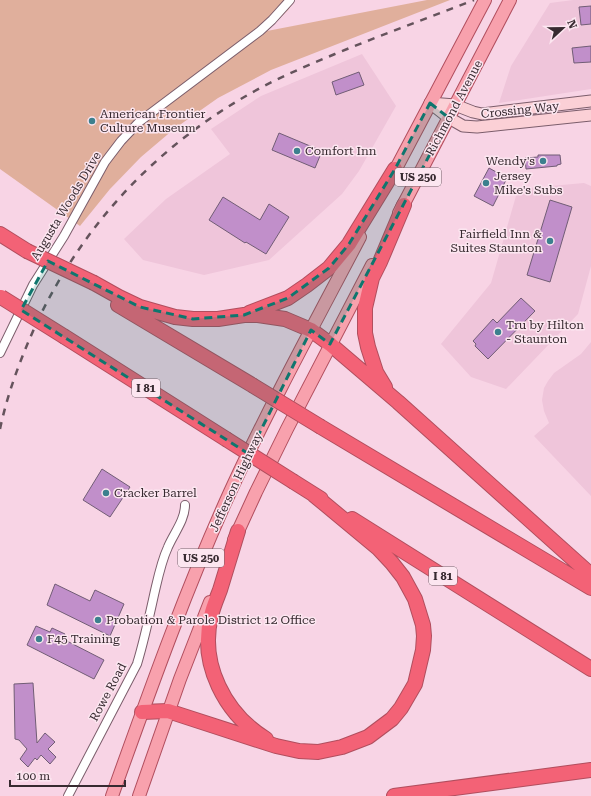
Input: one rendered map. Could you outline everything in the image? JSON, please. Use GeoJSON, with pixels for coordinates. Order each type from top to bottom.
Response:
{"type":"FeatureCollection","features":[{"type":"Feature","properties":{"kind":"highway"},"geometry":{"type":"LineString","coordinates":[[0,234],[26,250],[93,286],[140,306],[175,316],[193,319],[218,319],[244,315],[288,298],[329,268],[349,244],[395,169]]}},
{"type":"Feature","properties":{"kind":"highway"},"geometry":{"type":"LineString","coordinates":[[398,402],[382,383],[376,372],[368,347],[364,321],[366,298],[372,278],[404,205]]}},
{"type":"Feature","properties":{"kind":"highway"},"geometry":{"type":"LineString","coordinates":[[93,286],[321,427],[591,588]]}},
{"type":"Feature","properties":{"kind":"highway","name":"I 81"},"geometry":{"type":"LineString","coordinates":[[0,297],[591,669]]}},
{"type":"Feature","properties":{"kind":"highway"},"geometry":{"type":"LineString","coordinates":[[244,315],[279,318],[290,321],[311,330],[330,344],[398,402],[591,575]]}},
{"type":"Feature","properties":{"kind":"highway"},"geometry":{"type":"LineString","coordinates":[[142,712],[168,711],[276,746],[299,751],[318,752],[342,747],[368,737],[392,719],[409,697],[419,671],[424,636],[420,613],[415,599],[403,577],[392,563],[378,548],[314,495]]}},
{"type":"Feature","properties":{"kind":"highway"},"geometry":{"type":"LineString","coordinates":[[238,531],[210,616],[208,636],[211,664],[220,690],[237,716],[260,736],[276,746]]}},
{"type":"Feature","properties":{"kind":"highway"},"geometry":{"type":"LineString","coordinates":[[394,796],[591,770]]}},
{"type":"Feature","properties":{"kind":"main road","name":"Richmond Avenue"},"geometry":{"type":"LineString","coordinates":[[311,330],[485,0]]}},
{"type":"Feature","properties":{"kind":"main road","name":"Richmond Avenue"},"geometry":{"type":"LineString","coordinates":[[330,344],[508,5]]}},
{"type":"Feature","properties":{"kind":"main road","name":"Jefferson Highway"},"geometry":{"type":"LineString","coordinates":[[112,796],[180,610],[230,491],[311,330]]}},
{"type":"Feature","properties":{"kind":"main road","name":"Jefferson Highway"},"geometry":{"type":"LineString","coordinates":[[139,796],[197,633],[238,531],[266,471],[330,344]]}},
{"type":"Feature","properties":{"kind":"street","name":"Augusta Woods Drive"},"geometry":{"type":"LineString","coordinates":[[0,353],[33,285],[64,236],[105,162],[120,141],[138,122],[260,30],[276,16],[290,0]]}},
{"type":"Feature","properties":{"kind":"street","name":"Crossing Way"},"geometry":{"type":"LineString","coordinates":[[430,103],[455,105],[482,114],[591,101]]}},
{"type":"Feature","properties":{"kind":"street","name":"Crossing Way"},"geometry":{"type":"LineString","coordinates":[[430,103],[449,118],[463,126],[477,127],[591,115]]}},
{"type":"Feature","properties":{"kind":"street"},"geometry":{"type":"LineString","coordinates":[[529,122],[545,113],[584,110],[591,105]]}},
{"type":"Feature","properties":{"kind":"street","name":"Rowe Road"},"geometry":{"type":"LineString","coordinates":[[68,796],[134,670],[143,644],[161,564],[185,511],[186,504]]}},
{"type":"Feature","properties":{"kind":"highlighted area"},"geometry":{"type":"Polygon","coordinates":[[[430,103],[449,118],[330,344],[311,330],[249,454],[21,310],[48,261],[140,307],[193,319],[244,315],[288,298],[329,268],[349,244],[395,169],[430,103]]]}},
{"type":"Feature","properties":{"kind":"shaded area","name":"American Frontier Culture Museum"},"geometry":{"type":"Polygon","coordinates":[[[0,0],[295,0],[288,10],[267,31],[427,0],[450,0],[271,70],[218,98],[174,129],[141,157],[110,189],[80,226],[0,169],[0,0]]]}},
{"type":"Feature","properties":{"kind":"shaded area"},"geometry":{"type":"Polygon","coordinates":[[[573,0],[591,0],[591,89],[499,103],[511,66],[550,3],[573,0]]]}},
{"type":"Feature","properties":{"kind":"shaded area"},"geometry":{"type":"Polygon","coordinates":[[[362,54],[396,106],[359,171],[342,194],[269,260],[204,275],[143,260],[124,239],[166,199],[230,154],[211,129],[261,96],[362,54]]]}},
{"type":"Feature","properties":{"kind":"shaded area"},"geometry":{"type":"Polygon","coordinates":[[[584,183],[591,186],[591,266],[578,314],[506,389],[471,377],[441,344],[491,283],[518,189],[584,183]]]}},
{"type":"Feature","properties":{"kind":"shaded area"},"geometry":{"type":"Polygon","coordinates":[[[591,342],[591,496],[534,436],[549,423],[544,411],[542,400],[544,388],[548,381],[554,373],[581,354],[591,342]]]}},
{"type":"Feature","properties":{"kind":"building"},"geometry":{"type":"Polygon","coordinates":[[[591,6],[591,24],[581,25],[579,7],[591,6]]]}},
{"type":"Feature","properties":{"kind":"building"},"geometry":{"type":"Polygon","coordinates":[[[591,46],[591,62],[574,63],[572,48],[591,46]]]}},
{"type":"Feature","properties":{"kind":"building"},"geometry":{"type":"Polygon","coordinates":[[[359,72],[364,85],[336,95],[332,82],[359,72]]]}},
{"type":"Feature","properties":{"kind":"building","name":"Comfort Inn"},"geometry":{"type":"Polygon","coordinates":[[[279,133],[322,151],[315,168],[272,150],[279,133]]]}},
{"type":"Feature","properties":{"kind":"building","name":"Wendy's"},"geometry":{"type":"Polygon","coordinates":[[[538,155],[560,155],[561,164],[557,166],[526,169],[525,158],[538,157],[538,155]]]}},
{"type":"Feature","properties":{"kind":"building"},"geometry":{"type":"Polygon","coordinates":[[[489,168],[507,178],[493,206],[474,196],[489,168]]]}},
{"type":"Feature","properties":{"kind":"building"},"geometry":{"type":"Polygon","coordinates":[[[223,197],[260,220],[269,204],[289,217],[266,254],[246,242],[245,243],[209,220],[223,197]]]}},
{"type":"Feature","properties":{"kind":"building","name":"Fairfield Inn & Suites Staunton"},"geometry":{"type":"Polygon","coordinates":[[[550,200],[572,207],[550,282],[527,275],[550,200]]]}},
{"type":"Feature","properties":{"kind":"building","name":"Tru by Hilton - Staunton"},"geometry":{"type":"Polygon","coordinates":[[[521,298],[535,311],[488,359],[475,346],[476,344],[473,341],[493,319],[497,323],[521,298]]]}},
{"type":"Feature","properties":{"kind":"building","name":"Cracker Barrel"},"geometry":{"type":"Polygon","coordinates":[[[102,469],[130,487],[110,517],[83,500],[102,469]]]}},
{"type":"Feature","properties":{"kind":"building","name":"Probation & Parole District 12 Office"},"geometry":{"type":"Polygon","coordinates":[[[55,584],[90,601],[95,590],[124,604],[110,636],[47,605],[55,584]]]}},
{"type":"Feature","properties":{"kind":"building"},"geometry":{"type":"Polygon","coordinates":[[[36,626],[50,632],[52,628],[65,634],[63,639],[104,660],[94,679],[27,645],[36,626]]]}},
{"type":"Feature","properties":{"kind":"building"},"geometry":{"type":"Polygon","coordinates":[[[33,683],[37,743],[45,733],[55,742],[48,749],[56,757],[50,764],[41,755],[37,760],[35,758],[28,767],[20,759],[27,749],[19,740],[15,739],[14,684],[33,683]]]}},
{"type":"Feature","properties":{"kind":"railway"},"geometry":{"type":"LineString","coordinates":[[0,429],[11,387],[21,360],[38,320],[58,283],[80,248],[105,215],[161,156],[193,131],[228,107],[264,86],[308,65],[474,0]]}},
{"type":"Feature","properties":{"kind":"place","name":"American Frontier Culture Museum"},"geometry":{"type":"Point","coordinates":[92,121]}},
{"type":"Feature","properties":{"kind":"place","name":"Comfort Inn"},"geometry":{"type":"Point","coordinates":[297,151]}},
{"type":"Feature","properties":{"kind":"place","name":"Wendy's"},"geometry":{"type":"Point","coordinates":[543,161]}},
{"type":"Feature","properties":{"kind":"place","name":"Jersey Mike's Subs"},"geometry":{"type":"Point","coordinates":[486,183]}},
{"type":"Feature","properties":{"kind":"place","name":"Fairfield Inn & Suites Staunton"},"geometry":{"type":"Point","coordinates":[550,241]}},
{"type":"Feature","properties":{"kind":"place","name":"Tru by Hilton - Staunton"},"geometry":{"type":"Point","coordinates":[498,332]}},
{"type":"Feature","properties":{"kind":"place","name":"Cracker Barrel"},"geometry":{"type":"Point","coordinates":[106,493]}},
{"type":"Feature","properties":{"kind":"place","name":"Probation & Parole District 12 Office"},"geometry":{"type":"Point","coordinates":[98,620]}},
{"type":"Feature","properties":{"kind":"place","name":"F45 Training"},"geometry":{"type":"Point","coordinates":[39,639]}}]}
